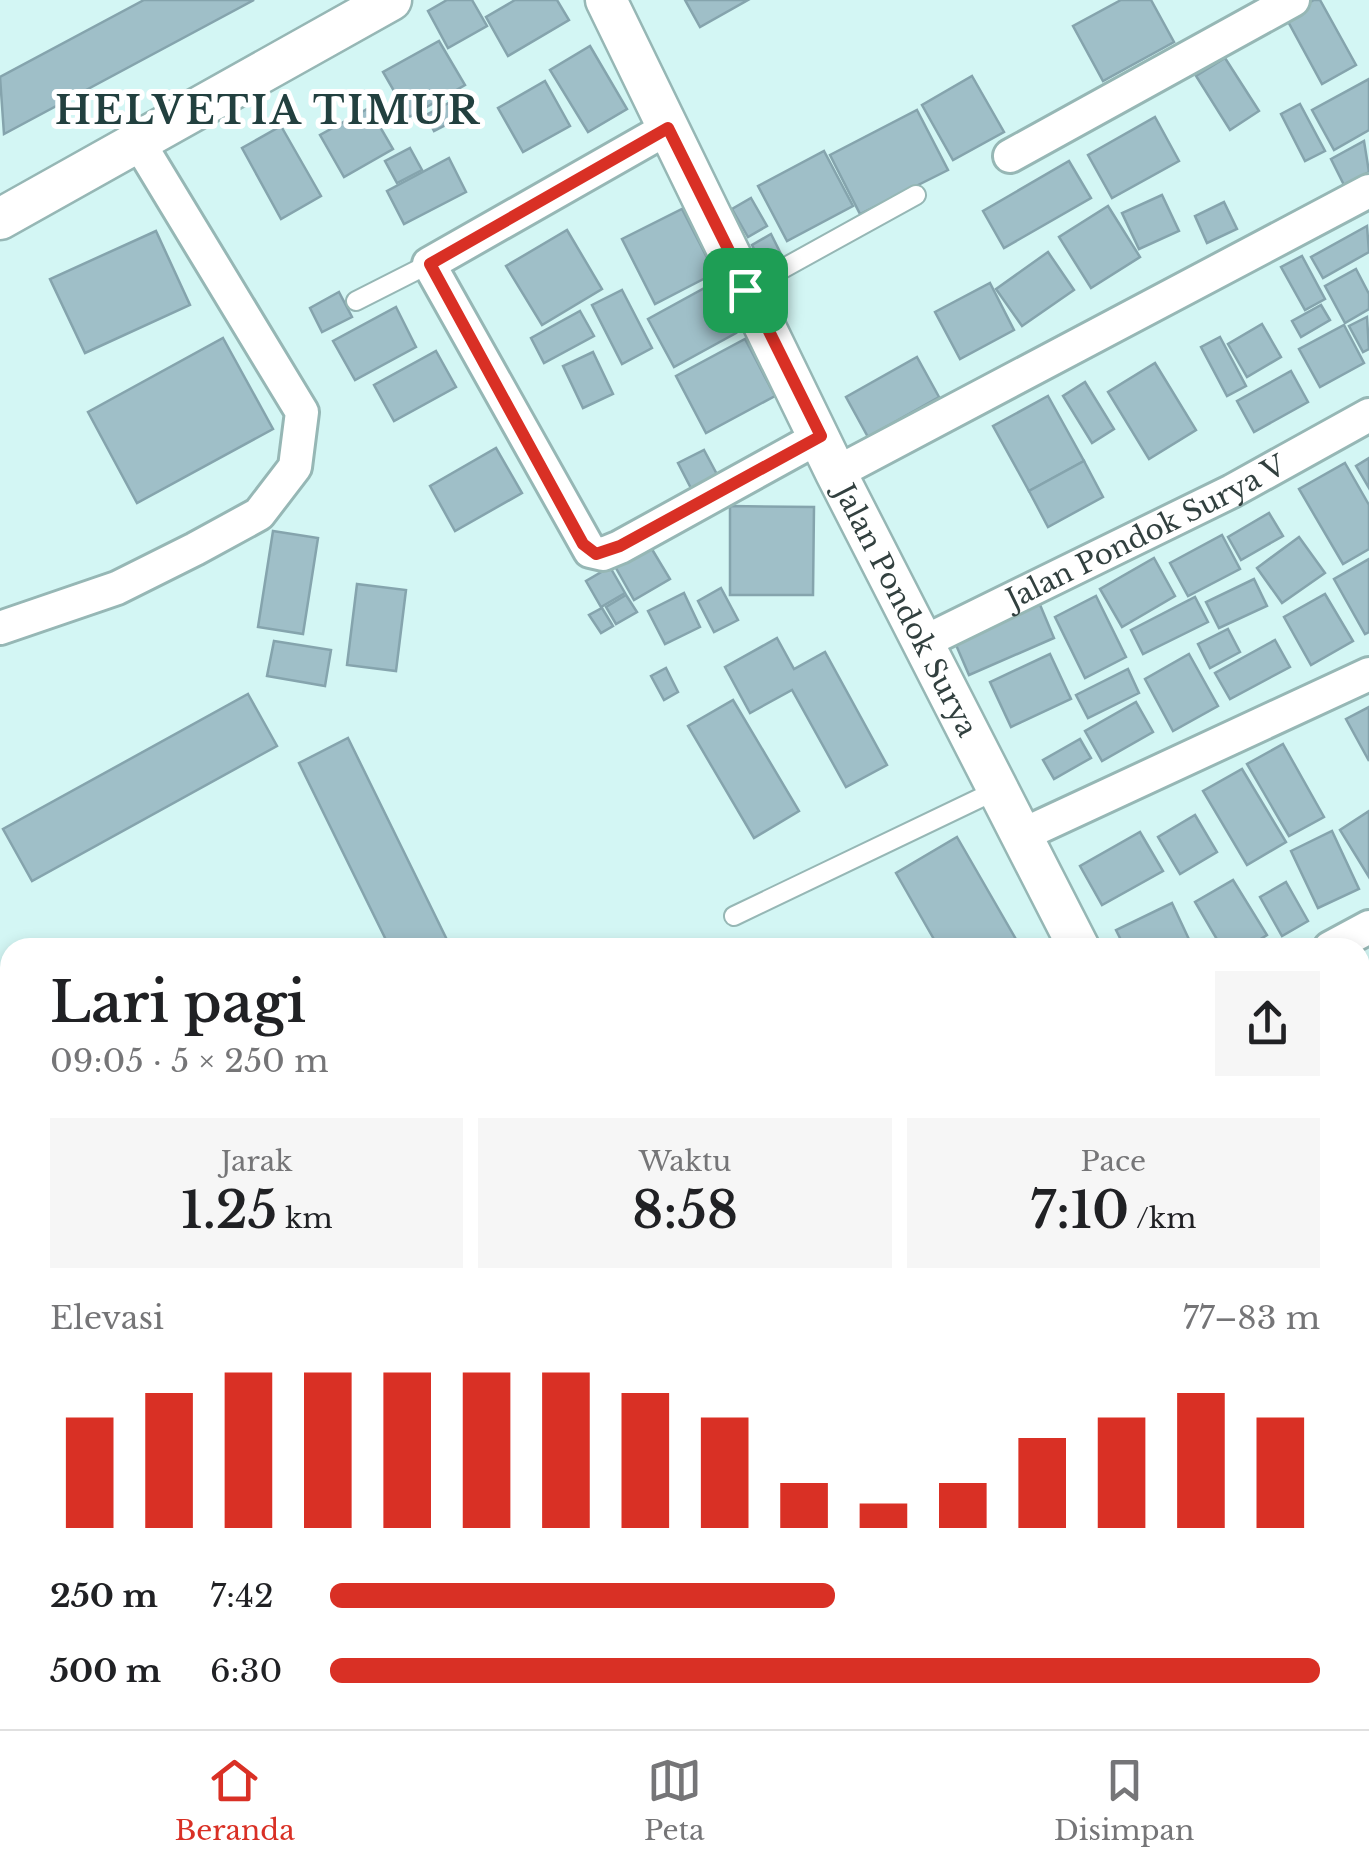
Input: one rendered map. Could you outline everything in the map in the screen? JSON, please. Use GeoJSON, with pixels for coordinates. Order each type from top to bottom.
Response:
{"type":"FeatureCollection","features":[{"type":"Feature","properties":{"kind":"street"},"geometry":{"type":"LineString","coordinates":[[0,219],[391,0]]}},
{"type":"Feature","properties":{"kind":"street","name":"Jalan Pondok Surya"},"geometry":{"type":"LineString","coordinates":[[606,0],[836,473],[1074,938]]}},
{"type":"Feature","properties":{"kind":"street"},"geometry":{"type":"LineString","coordinates":[[1010,156],[1293,0]]}},
{"type":"Feature","properties":{"kind":"street"},"geometry":{"type":"LineString","coordinates":[[668,128],[430,264],[590,552],[604,554],[620,546],[821,436]]}},
{"type":"Feature","properties":{"kind":"street"},"geometry":{"type":"LineString","coordinates":[[0,628],[116,588],[195,550],[259,514],[295,467],[302,412],[139,143]]}},
{"type":"Feature","properties":{"kind":"street"},"geometry":{"type":"LineString","coordinates":[[836,473],[1369,191]]}},
{"type":"Feature","properties":{"kind":"street","name":"Jalan Pondok Surya V"},"geometry":{"type":"LineString","coordinates":[[922,643],[1232,490],[1369,415]]}},
{"type":"Feature","properties":{"kind":"street"},"geometry":{"type":"LineString","coordinates":[[1022,835],[1369,674]]}},
{"type":"Feature","properties":{"kind":"lane"},"geometry":{"type":"LineString","coordinates":[[745,290],[916,195]]}},
{"type":"Feature","properties":{"kind":"lane"},"geometry":{"type":"LineString","coordinates":[[356,301],[430,264]]}},
{"type":"Feature","properties":{"kind":"lane"},"geometry":{"type":"LineString","coordinates":[[734,916],[999,789]]}},
{"type":"Feature","properties":{"kind":"building"},"geometry":{"type":"Polygon","coordinates":[[[144,0],[254,0],[4,134],[0,77],[144,0]]]}},
{"type":"Feature","properties":{"kind":"building"},"geometry":{"type":"Polygon","coordinates":[[[447,0],[472,0],[487,26],[448,48],[428,11],[447,0]]]}},
{"type":"Feature","properties":{"kind":"building"},"geometry":{"type":"Polygon","coordinates":[[[515,0],[557,0],[569,20],[508,56],[486,17],[515,0]]]}},
{"type":"Feature","properties":{"kind":"building"},"geometry":{"type":"Polygon","coordinates":[[[685,0],[748,0],[700,27],[685,0]]]}},
{"type":"Feature","properties":{"kind":"building"},"geometry":{"type":"Polygon","coordinates":[[[1121,0],[1151,0],[1174,42],[1103,81],[1073,26],[1121,0]]]}},
{"type":"Feature","properties":{"kind":"building"},"geometry":{"type":"Polygon","coordinates":[[[1320,0],[1356,65],[1322,84],[1285,16],[1320,0]]]}},
{"type":"Feature","properties":{"kind":"building"},"geometry":{"type":"Polygon","coordinates":[[[439,41],[465,85],[409,117],[383,72],[439,41]]]}},
{"type":"Feature","properties":{"kind":"building"},"geometry":{"type":"Polygon","coordinates":[[[590,46],[627,109],[588,132],[550,70],[590,46]]]}},
{"type":"Feature","properties":{"kind":"building"},"geometry":{"type":"Polygon","coordinates":[[[1225,58],[1259,111],[1230,130],[1196,76],[1225,58]]]}},
{"type":"Feature","properties":{"kind":"building"},"geometry":{"type":"Polygon","coordinates":[[[972,76],[1004,132],[953,160],[922,105],[972,76]]]}},
{"type":"Feature","properties":{"kind":"building"},"geometry":{"type":"Polygon","coordinates":[[[1369,79],[1369,130],[1334,150],[1312,110],[1369,79]]]}},
{"type":"Feature","properties":{"kind":"building"},"geometry":{"type":"Polygon","coordinates":[[[545,81],[570,126],[523,152],[498,108],[545,81]]]}},
{"type":"Feature","properties":{"kind":"building"},"geometry":{"type":"Polygon","coordinates":[[[462,96],[471,112],[434,131],[426,115],[462,96]]]}},
{"type":"Feature","properties":{"kind":"building"},"geometry":{"type":"Polygon","coordinates":[[[1300,104],[1325,151],[1305,161],[1281,114],[1300,104]]]}},
{"type":"Feature","properties":{"kind":"building"},"geometry":{"type":"Polygon","coordinates":[[[369,108],[393,149],[344,177],[320,135],[369,108]]]}},
{"type":"Feature","properties":{"kind":"building"},"geometry":{"type":"Polygon","coordinates":[[[917,110],[948,170],[860,214],[830,155],[917,110]]]}},
{"type":"Feature","properties":{"kind":"building"},"geometry":{"type":"Polygon","coordinates":[[[1155,117],[1179,161],[1112,198],[1088,155],[1155,117]]]}},
{"type":"Feature","properties":{"kind":"building"},"geometry":{"type":"Polygon","coordinates":[[[281,126],[321,196],[281,219],[242,148],[281,126]]]}},
{"type":"Feature","properties":{"kind":"building"},"geometry":{"type":"Polygon","coordinates":[[[1364,141],[1369,172],[1344,185],[1331,159],[1364,141]]]}},
{"type":"Feature","properties":{"kind":"building"},"geometry":{"type":"Polygon","coordinates":[[[410,148],[422,170],[397,183],[385,161],[410,148]]]}},
{"type":"Feature","properties":{"kind":"building"},"geometry":{"type":"Polygon","coordinates":[[[824,151],[853,206],[787,241],[758,186],[824,151]]]}},
{"type":"Feature","properties":{"kind":"building"},"geometry":{"type":"Polygon","coordinates":[[[449,158],[466,192],[404,224],[387,191],[449,158]]]}},
{"type":"Feature","properties":{"kind":"building"},"geometry":{"type":"Polygon","coordinates":[[[1069,161],[1091,198],[1004,248],[983,211],[1069,161]]]}},
{"type":"Feature","properties":{"kind":"building"},"geometry":{"type":"Polygon","coordinates":[[[1162,195],[1179,231],[1139,249],[1122,213],[1162,195]]]}},
{"type":"Feature","properties":{"kind":"building"},"geometry":{"type":"Polygon","coordinates":[[[751,198],[767,226],[748,237],[732,209],[751,198]]]}},
{"type":"Feature","properties":{"kind":"building"},"geometry":{"type":"Polygon","coordinates":[[[1224,202],[1237,229],[1207,243],[1195,216],[1224,202]]]}},
{"type":"Feature","properties":{"kind":"building"},"geometry":{"type":"Polygon","coordinates":[[[1108,206],[1140,257],[1091,288],[1059,237],[1108,206]]]}},
{"type":"Feature","properties":{"kind":"building"},"geometry":{"type":"Polygon","coordinates":[[[682,209],[715,273],[655,304],[622,239],[682,209]]]}},
{"type":"Feature","properties":{"kind":"building"},"geometry":{"type":"Polygon","coordinates":[[[1367,226],[1369,252],[1323,278],[1311,257],[1367,226]]]}},
{"type":"Feature","properties":{"kind":"building"},"geometry":{"type":"Polygon","coordinates":[[[567,230],[602,289],[542,325],[506,266],[567,230]]]}},
{"type":"Feature","properties":{"kind":"building"},"geometry":{"type":"Polygon","coordinates":[[[156,231],[190,305],[85,353],[50,279],[156,231]]]}},
{"type":"Feature","properties":{"kind":"building"},"geometry":{"type":"Polygon","coordinates":[[[771,234],[783,258],[764,268],[752,245],[771,234]]]}},
{"type":"Feature","properties":{"kind":"building"},"geometry":{"type":"Polygon","coordinates":[[[1048,252],[1074,290],[1022,326],[996,289],[1048,252]]]}},
{"type":"Feature","properties":{"kind":"building"},"geometry":{"type":"Polygon","coordinates":[[[1302,256],[1325,299],[1305,310],[1281,267],[1302,256]]]}},
{"type":"Feature","properties":{"kind":"building"},"geometry":{"type":"Polygon","coordinates":[[[1356,269],[1369,294],[1369,309],[1345,323],[1325,286],[1356,269]]]}},
{"type":"Feature","properties":{"kind":"building"},"geometry":{"type":"Polygon","coordinates":[[[990,283],[1014,330],[960,359],[935,312],[990,283]]]}},
{"type":"Feature","properties":{"kind":"building"},"geometry":{"type":"Polygon","coordinates":[[[710,285],[736,333],[674,367],[648,319],[710,285]]]}},
{"type":"Feature","properties":{"kind":"building"},"geometry":{"type":"Polygon","coordinates":[[[622,290],[652,348],[622,364],[592,305],[622,290]]]}},
{"type":"Feature","properties":{"kind":"building"},"geometry":{"type":"Polygon","coordinates":[[[339,292],[352,317],[322,332],[310,308],[339,292]]]}},
{"type":"Feature","properties":{"kind":"building"},"geometry":{"type":"Polygon","coordinates":[[[1321,305],[1330,320],[1301,337],[1292,321],[1321,305]]]}},
{"type":"Feature","properties":{"kind":"building"},"geometry":{"type":"Polygon","coordinates":[[[396,307],[416,347],[355,380],[333,341],[396,307]]]}},
{"type":"Feature","properties":{"kind":"building"},"geometry":{"type":"Polygon","coordinates":[[[580,311],[594,336],[544,363],[531,338],[580,311]]]}},
{"type":"Feature","properties":{"kind":"building"},"geometry":{"type":"Polygon","coordinates":[[[1367,317],[1369,349],[1363,352],[1349,326],[1367,317]]]}},
{"type":"Feature","properties":{"kind":"building"},"geometry":{"type":"Polygon","coordinates":[[[1262,324],[1281,357],[1247,377],[1228,344],[1262,324]]]}},
{"type":"Feature","properties":{"kind":"building"},"geometry":{"type":"Polygon","coordinates":[[[1344,325],[1364,363],[1320,387],[1299,349],[1344,325]]]}},
{"type":"Feature","properties":{"kind":"building"},"geometry":{"type":"Polygon","coordinates":[[[1220,337],[1246,386],[1227,396],[1201,347],[1220,337]]]}},
{"type":"Feature","properties":{"kind":"building"},"geometry":{"type":"Polygon","coordinates":[[[223,338],[273,429],[137,503],[88,412],[223,338]]]}},
{"type":"Feature","properties":{"kind":"building"},"geometry":{"type":"Polygon","coordinates":[[[745,339],[775,396],[706,433],[676,376],[745,339]]]}},
{"type":"Feature","properties":{"kind":"building"},"geometry":{"type":"Polygon","coordinates":[[[436,351],[456,387],[394,421],[374,385],[436,351]]]}},
{"type":"Feature","properties":{"kind":"building"},"geometry":{"type":"Polygon","coordinates":[[[593,352],[613,394],[583,408],[563,366],[593,352]]]}},
{"type":"Feature","properties":{"kind":"building"},"geometry":{"type":"Polygon","coordinates":[[[917,357],[939,397],[868,437],[846,397],[917,357]]]}},
{"type":"Feature","properties":{"kind":"building"},"geometry":{"type":"Polygon","coordinates":[[[1155,363],[1196,430],[1149,459],[1108,392],[1155,363]]]}},
{"type":"Feature","properties":{"kind":"building"},"geometry":{"type":"Polygon","coordinates":[[[1291,371],[1308,402],[1254,432],[1237,401],[1291,371]]]}},
{"type":"Feature","properties":{"kind":"building"},"geometry":{"type":"Polygon","coordinates":[[[1085,382],[1114,429],[1092,443],[1063,396],[1085,382]]]}},
{"type":"Feature","properties":{"kind":"building"},"geometry":{"type":"Polygon","coordinates":[[[1048,396],[1084,461],[1029,491],[993,426],[1048,396]]]}},
{"type":"Feature","properties":{"kind":"building"},"geometry":{"type":"Polygon","coordinates":[[[496,448],[522,493],[455,531],[430,486],[496,448]]]}},
{"type":"Feature","properties":{"kind":"building"},"geometry":{"type":"Polygon","coordinates":[[[704,450],[720,480],[694,494],[678,463],[704,450]]]}},
{"type":"Feature","properties":{"kind":"building"},"geometry":{"type":"Polygon","coordinates":[[[1369,458],[1369,488],[1356,466],[1369,458]]]}},
{"type":"Feature","properties":{"kind":"building"},"geometry":{"type":"Polygon","coordinates":[[[1084,461],[1103,497],[1048,527],[1029,491],[1084,461]]]}},
{"type":"Feature","properties":{"kind":"building"},"geometry":{"type":"Polygon","coordinates":[[[1345,463],[1369,505],[1369,549],[1343,564],[1299,489],[1345,463]]]}},
{"type":"Feature","properties":{"kind":"building"},"geometry":{"type":"Polygon","coordinates":[[[730,506],[814,507],[813,595],[730,595],[730,506]]]}},
{"type":"Feature","properties":{"kind":"building"},"geometry":{"type":"Polygon","coordinates":[[[1269,513],[1283,536],[1241,560],[1228,537],[1269,513]]]}},
{"type":"Feature","properties":{"kind":"building"},"geometry":{"type":"Polygon","coordinates":[[[273,531],[318,538],[303,634],[258,627],[273,531]]]}},
{"type":"Feature","properties":{"kind":"building"},"geometry":{"type":"Polygon","coordinates":[[[1222,535],[1240,569],[1188,596],[1170,563],[1222,535]]]}},
{"type":"Feature","properties":{"kind":"building"},"geometry":{"type":"Polygon","coordinates":[[[1299,537],[1325,573],[1282,603],[1257,568],[1299,537]]]}},
{"type":"Feature","properties":{"kind":"building"},"geometry":{"type":"Polygon","coordinates":[[[647,541],[670,579],[634,600],[612,561],[647,541]]]}},
{"type":"Feature","properties":{"kind":"building"},"geometry":{"type":"Polygon","coordinates":[[[1154,558],[1175,596],[1122,627],[1100,589],[1154,558]]]}},
{"type":"Feature","properties":{"kind":"building"},"geometry":{"type":"Polygon","coordinates":[[[1369,559],[1369,632],[1365,634],[1334,579],[1369,559]]]}},
{"type":"Feature","properties":{"kind":"building"},"geometry":{"type":"Polygon","coordinates":[[[610,567],[625,593],[601,607],[586,581],[610,567]]]}},
{"type":"Feature","properties":{"kind":"building"},"geometry":{"type":"Polygon","coordinates":[[[1254,579],[1267,606],[1219,628],[1206,602],[1254,579]]]}},
{"type":"Feature","properties":{"kind":"building"},"geometry":{"type":"Polygon","coordinates":[[[357,584],[406,590],[396,671],[347,665],[357,584]]]}},
{"type":"Feature","properties":{"kind":"building"},"geometry":{"type":"Polygon","coordinates":[[[721,588],[738,620],[714,632],[698,601],[721,588]]]}},
{"type":"Feature","properties":{"kind":"building"},"geometry":{"type":"Polygon","coordinates":[[[684,593],[700,627],[665,644],[648,611],[684,593]]]}},
{"type":"Feature","properties":{"kind":"building"},"geometry":{"type":"Polygon","coordinates":[[[1325,594],[1353,641],[1311,665],[1284,617],[1325,594]]]}},
{"type":"Feature","properties":{"kind":"building"},"geometry":{"type":"Polygon","coordinates":[[[626,595],[637,612],[616,624],[606,607],[626,595]]]}},
{"type":"Feature","properties":{"kind":"building"},"geometry":{"type":"Polygon","coordinates":[[[1096,596],[1126,657],[1085,678],[1055,617],[1096,596]]]}},
{"type":"Feature","properties":{"kind":"building"},"geometry":{"type":"Polygon","coordinates":[[[1195,597],[1208,622],[1143,654],[1131,630],[1195,597]]]}},
{"type":"Feature","properties":{"kind":"building"},"geometry":{"type":"Polygon","coordinates":[[[1038,600],[1054,638],[969,675],[953,638],[1038,600]]]}},
{"type":"Feature","properties":{"kind":"building"},"geometry":{"type":"Polygon","coordinates":[[[602,608],[613,626],[601,633],[589,615],[602,608]]]}},
{"type":"Feature","properties":{"kind":"building"},"geometry":{"type":"Polygon","coordinates":[[[1228,629],[1240,652],[1210,668],[1198,644],[1228,629]]]}},
{"type":"Feature","properties":{"kind":"building"},"geometry":{"type":"Polygon","coordinates":[[[777,638],[794,669],[825,652],[887,765],[846,787],[792,690],[750,713],[725,667],[777,638]]]}},
{"type":"Feature","properties":{"kind":"building"},"geometry":{"type":"Polygon","coordinates":[[[1275,640],[1290,667],[1230,699],[1215,673],[1275,640]]]}},
{"type":"Feature","properties":{"kind":"building"},"geometry":{"type":"Polygon","coordinates":[[[274,641],[331,650],[325,686],[267,676],[274,641]]]}},
{"type":"Feature","properties":{"kind":"building"},"geometry":{"type":"Polygon","coordinates":[[[1050,654],[1071,699],[1011,727],[990,682],[1050,654]]]}},
{"type":"Feature","properties":{"kind":"building"},"geometry":{"type":"Polygon","coordinates":[[[1189,654],[1218,706],[1173,731],[1145,679],[1189,654]]]}},
{"type":"Feature","properties":{"kind":"building"},"geometry":{"type":"Polygon","coordinates":[[[666,668],[678,692],[664,700],[651,676],[666,668]]]}},
{"type":"Feature","properties":{"kind":"building"},"geometry":{"type":"Polygon","coordinates":[[[1128,669],[1139,693],[1088,718],[1076,695],[1128,669]]]}},
{"type":"Feature","properties":{"kind":"building"},"geometry":{"type":"Polygon","coordinates":[[[248,694],[277,746],[32,881],[3,829],[248,694]]]}},
{"type":"Feature","properties":{"kind":"building"},"geometry":{"type":"Polygon","coordinates":[[[733,700],[799,811],[754,838],[688,726],[733,700]]]}},
{"type":"Feature","properties":{"kind":"building"},"geometry":{"type":"Polygon","coordinates":[[[1136,702],[1153,732],[1102,761],[1085,731],[1136,702]]]}},
{"type":"Feature","properties":{"kind":"building"},"geometry":{"type":"Polygon","coordinates":[[[1369,707],[1369,761],[1346,719],[1369,707]]]}},
{"type":"Feature","properties":{"kind":"building"},"geometry":{"type":"Polygon","coordinates":[[[348,738],[446,938],[385,938],[299,763],[348,738]]]}},
{"type":"Feature","properties":{"kind":"building"},"geometry":{"type":"Polygon","coordinates":[[[1080,739],[1091,758],[1054,779],[1043,760],[1080,739]]]}},
{"type":"Feature","properties":{"kind":"building"},"geometry":{"type":"Polygon","coordinates":[[[1283,744],[1324,817],[1289,836],[1247,764],[1283,744]]]}},
{"type":"Feature","properties":{"kind":"building"},"geometry":{"type":"Polygon","coordinates":[[[1242,769],[1286,842],[1247,865],[1203,791],[1242,769]]]}},
{"type":"Feature","properties":{"kind":"building"},"geometry":{"type":"Polygon","coordinates":[[[1369,811],[1369,877],[1340,830],[1369,811]]]}},
{"type":"Feature","properties":{"kind":"building"},"geometry":{"type":"Polygon","coordinates":[[[1195,815],[1217,852],[1180,874],[1158,837],[1195,815]]]}},
{"type":"Feature","properties":{"kind":"building"},"geometry":{"type":"Polygon","coordinates":[[[1332,831],[1359,889],[1318,908],[1291,851],[1332,831]]]}},
{"type":"Feature","properties":{"kind":"building"},"geometry":{"type":"Polygon","coordinates":[[[1140,832],[1163,871],[1102,905],[1080,866],[1140,832]]]}},
{"type":"Feature","properties":{"kind":"building"},"geometry":{"type":"Polygon","coordinates":[[[957,837],[1015,938],[933,938],[896,873],[957,837]]]}},
{"type":"Feature","properties":{"kind":"building"},"geometry":{"type":"Polygon","coordinates":[[[1233,880],[1267,935],[1216,938],[1195,902],[1233,880]]]}},
{"type":"Feature","properties":{"kind":"building"},"geometry":{"type":"Polygon","coordinates":[[[1286,882],[1308,921],[1282,936],[1260,897],[1286,882]]]}},
{"type":"Feature","properties":{"kind":"building"},"geometry":{"type":"Polygon","coordinates":[[[1172,903],[1188,938],[1120,938],[1116,930],[1172,903]]]}},
{"type":"Feature","properties":{"kind":"district","name":"HELVETIA TIMUR"},"geometry":{"type":"Point","coordinates":[268,110]}},
{"type":"Feature","properties":{"kind":"route"},"geometry":{"type":"LineString","coordinates":[[668,128],[745,290],[821,436],[620,546],[596,554],[583,544],[430,264],[668,128]]}}]}
